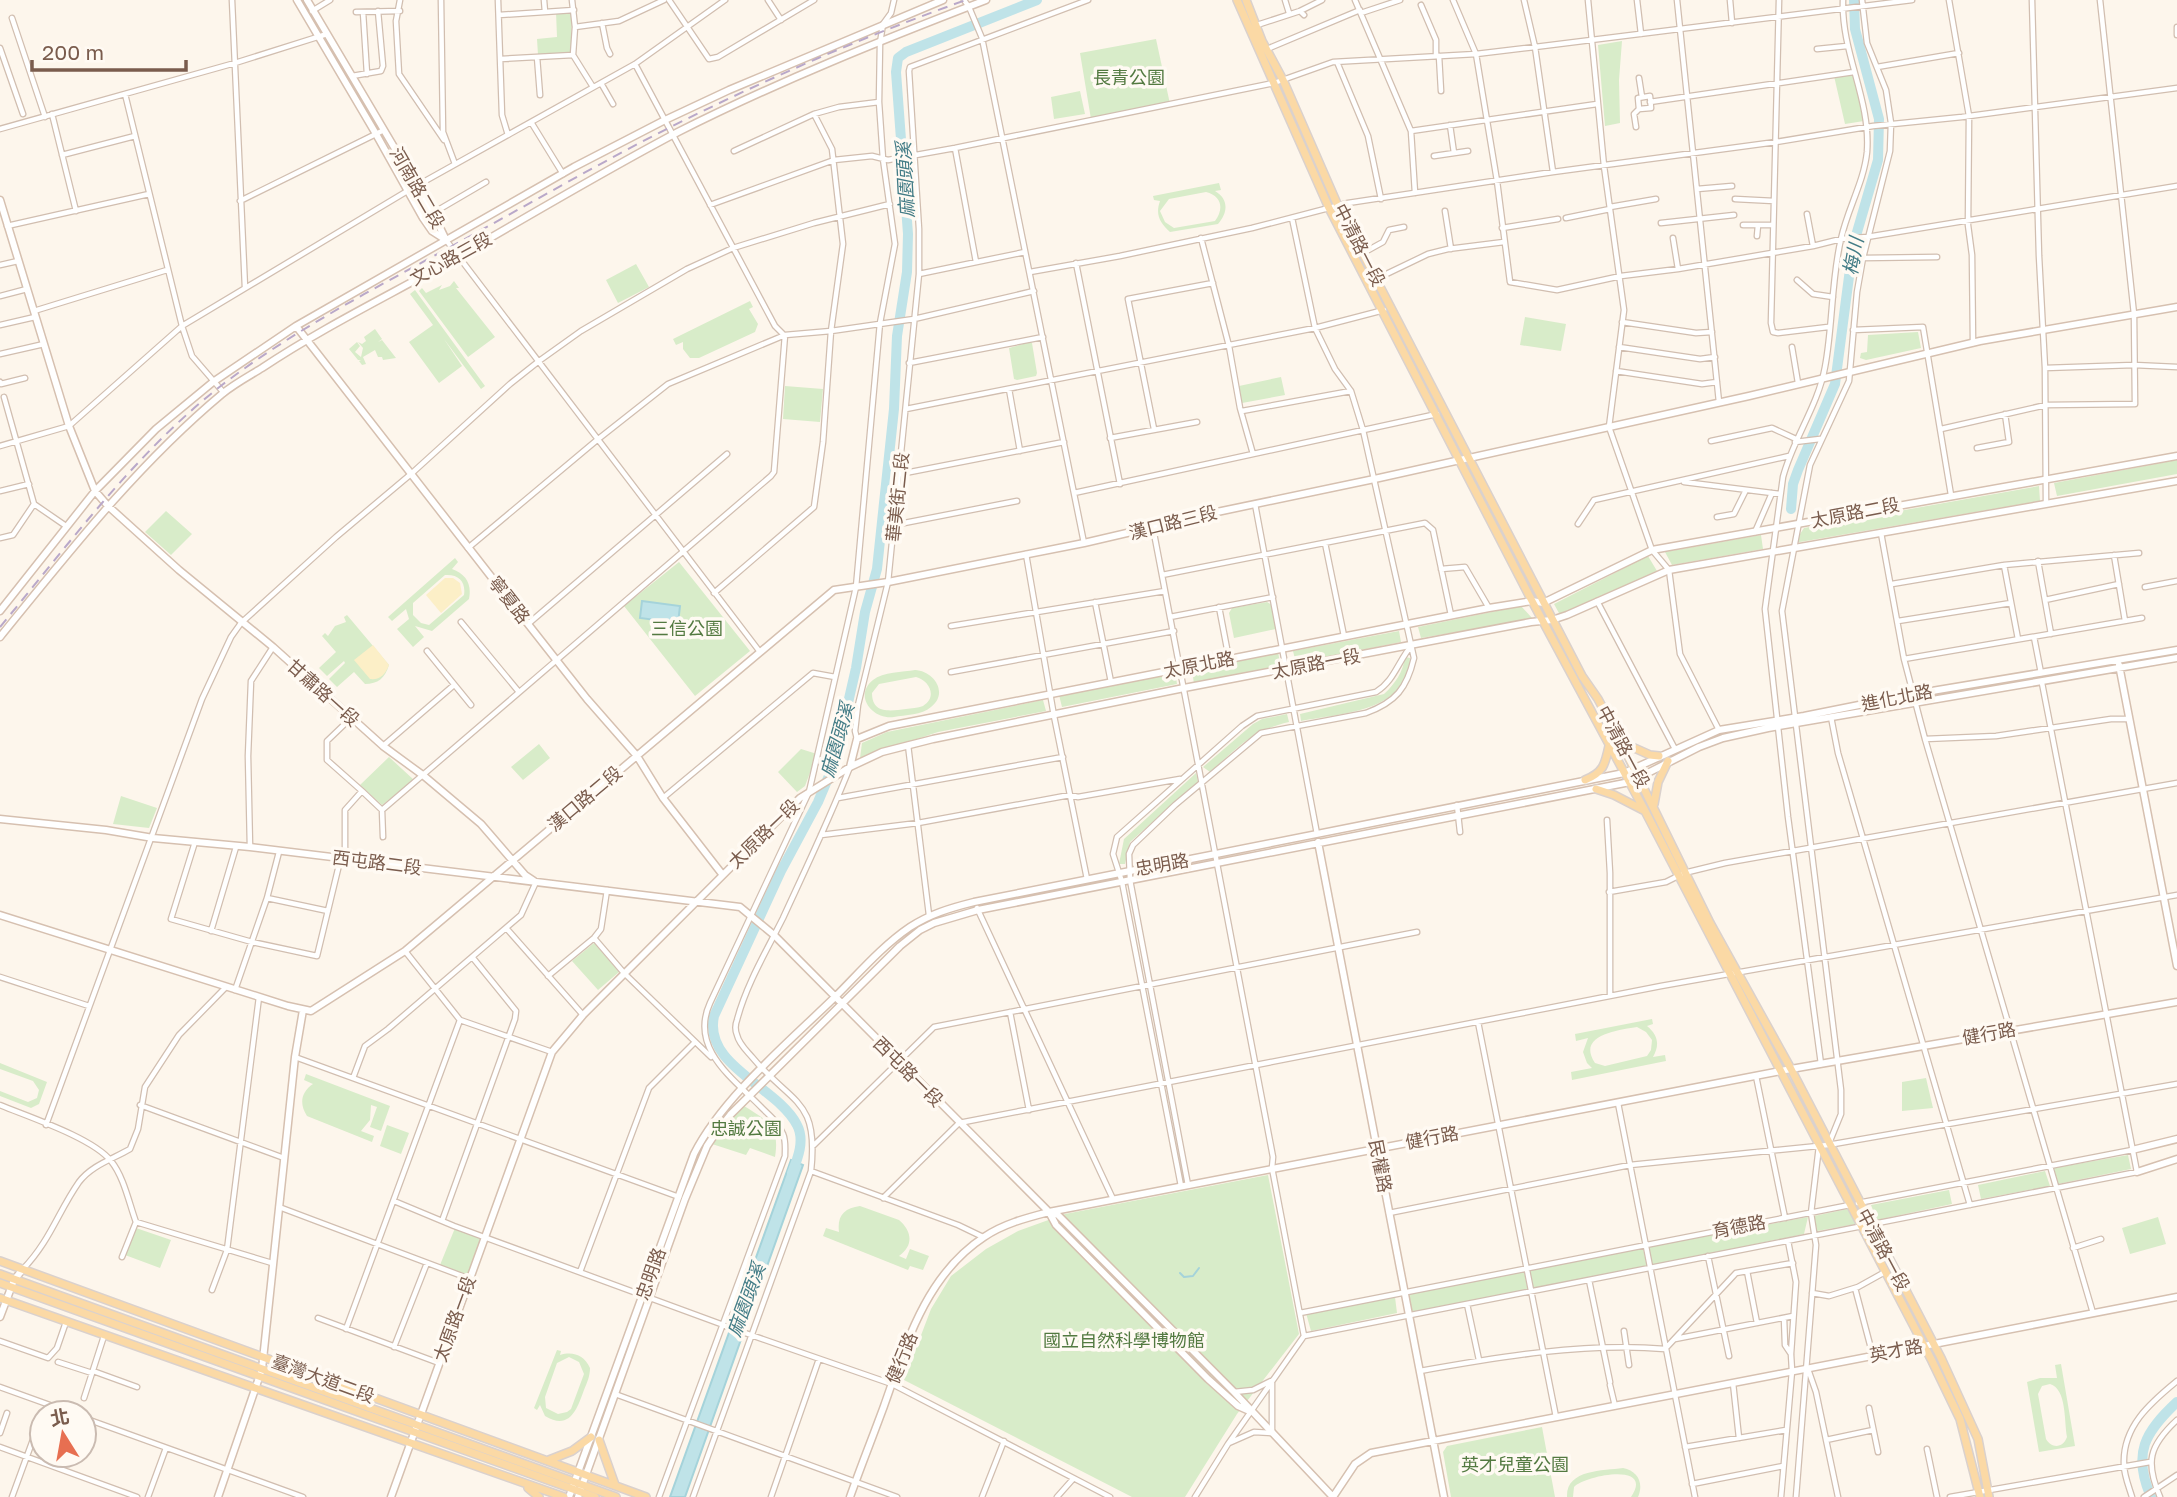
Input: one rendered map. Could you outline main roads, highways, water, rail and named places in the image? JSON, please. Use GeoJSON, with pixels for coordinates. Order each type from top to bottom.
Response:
{"type":"FeatureCollection","features":[{"type":"Feature","properties":{"kind":"main road","name":"中清路一段"},"geometry":{"type":"LineString","coordinates":[[1237,0],[1329,208],[1435,414],[1465,459],[1543,603],[1548,621],[1609,745],[1733,973],[1780,1071],[1885,1272],[1978,1439],[1988,1494]]}},
{"type":"Feature","properties":{"kind":"main road","name":"中清路一段"},"geometry":{"type":"LineString","coordinates":[[1246,0],[1338,206],[1444,410],[1532,601],[1598,699],[1654,805],[1681,875]]}},
{"type":"Feature","properties":{"kind":"main road"},"geometry":{"type":"LineString","coordinates":[[1621,742],[1650,755],[1659,756]]}},
{"type":"Feature","properties":{"kind":"main road"},"geometry":{"type":"LineString","coordinates":[[1585,780],[1597,775],[1606,763],[1609,745]]}},
{"type":"Feature","properties":{"kind":"main road"},"geometry":{"type":"LineString","coordinates":[[1654,805],[1658,782],[1668,761]]}},
{"type":"Feature","properties":{"kind":"main road"},"geometry":{"type":"LineString","coordinates":[[1596,789],[1645,811]]}},
{"type":"Feature","properties":{"kind":"main road","name":"中清路一段"},"geometry":{"type":"LineString","coordinates":[[1733,973],[1791,1069],[1928,1345],[1960,1419],[1979,1495]]}},
{"type":"Feature","properties":{"kind":"main road","name":"臺灣大道二段"},"geometry":{"type":"LineString","coordinates":[[0,1261],[646,1497]]}},
{"type":"Feature","properties":{"kind":"main road","name":"臺灣大道二段"},"geometry":{"type":"LineString","coordinates":[[0,1275],[12,1283],[578,1488],[616,1497]]}},
{"type":"Feature","properties":{"kind":"main road","name":"臺灣大道二段"},"geometry":{"type":"LineString","coordinates":[[0,1283],[12,1283]]}},
{"type":"Feature","properties":{"kind":"main road","name":"臺灣大道二段"},"geometry":{"type":"LineString","coordinates":[[3,1299],[564,1497]]}},
{"type":"Feature","properties":{"kind":"main road"},"geometry":{"type":"LineString","coordinates":[[548,1460],[572,1451],[591,1437]]}},
{"type":"Feature","properties":{"kind":"main road"},"geometry":{"type":"LineString","coordinates":[[599,1440],[615,1485]]}},
{"type":"Feature","properties":{"kind":"main road"},"geometry":{"type":"LineString","coordinates":[[509,1477],[539,1497]]}},
{"type":"Feature","properties":{"kind":"main road","name":"臺灣大道二段"},"geometry":{"type":"LineString","coordinates":[[578,1488],[595,1497]]}},
{"type":"Feature","properties":{"kind":"water"},"geometry":{"type":"Polygon","coordinates":[[[642,601],[680,606],[678,623],[640,618],[642,601]]]}},
{"type":"Feature","properties":{"kind":"water"},"geometry":{"type":"Polygon","coordinates":[[[791,1160],[803,1165],[685,1497],[670,1497],[791,1160]]]}},
{"type":"Feature","properties":{"kind":"waterway","name":"麻園頭溪"},"geometry":{"type":"LineString","coordinates":[[792,1173],[801,1143],[797,1125],[788,1111],[744,1075],[720,1049],[714,1033],[714,1016],[834,764],[856,668],[865,612],[877,569],[894,409],[897,336],[907,272],[908,234],[896,72],[898,58],[906,52],[1037,0]]}},
{"type":"Feature","properties":{"kind":"waterway","name":"梅川"},"geometry":{"type":"LineString","coordinates":[[1791,509],[1793,484],[1835,384],[1853,246],[1878,160],[1879,119],[1855,29],[1854,0]]}},
{"type":"Feature","properties":{"kind":"waterway"},"geometry":{"type":"LineString","coordinates":[[1180,1273],[1184,1277],[1193,1276],[1199,1268]]}},
{"type":"Feature","properties":{"kind":"waterway"},"geometry":{"type":"LineString","coordinates":[[2151,1497],[2143,1468],[2145,1444],[2157,1423],[2177,1402]]}},
{"type":"Feature","properties":{"kind":"railway"},"geometry":{"type":"LineString","coordinates":[[0,627],[105,500],[161,439],[222,385],[282,343],[377,287],[672,126],[832,52],[966,0]]}},
{"type":"Feature","properties":{"kind":"park label","name":"長青公園"},"geometry":{"type":"Point","coordinates":[1129,78]}},
{"type":"Feature","properties":{"kind":"park label","name":"三信公園"},"geometry":{"type":"Point","coordinates":[687,629]}},
{"type":"Feature","properties":{"kind":"park label","name":"忠誠公園"},"geometry":{"type":"Point","coordinates":[746,1129]}},
{"type":"Feature","properties":{"kind":"park label","name":"國立自然科學博物館"},"geometry":{"type":"Point","coordinates":[1124,1341]}},
{"type":"Feature","properties":{"kind":"park label","name":"英才兒童公園"},"geometry":{"type":"Point","coordinates":[1515,1465]}}]}
